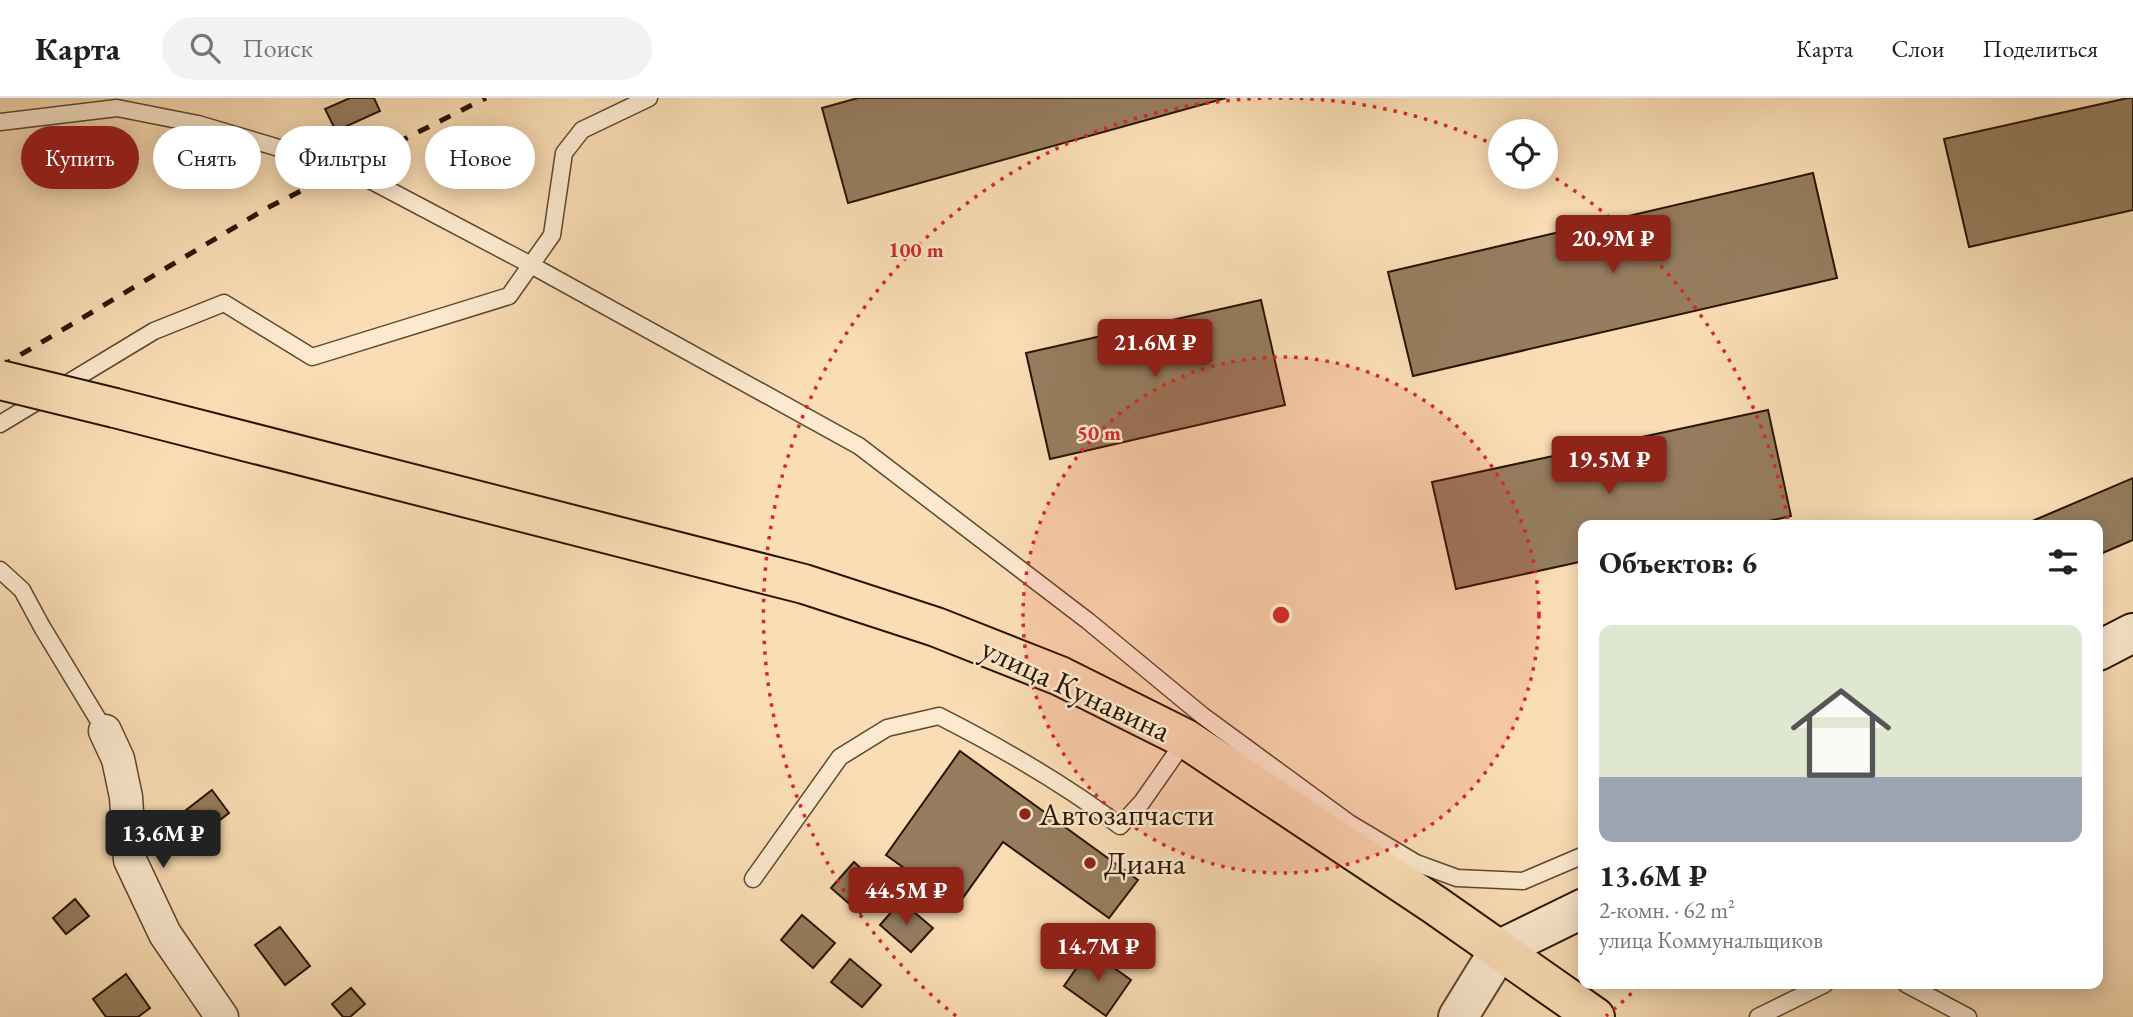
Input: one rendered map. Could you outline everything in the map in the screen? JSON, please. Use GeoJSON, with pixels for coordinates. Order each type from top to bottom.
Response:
{"type":"FeatureCollection","features":[{"type":"Feature","properties":{"kind":"main road","name":"улица Кунавина"},"geometry":{"type":"LineString","coordinates":[[0,380],[804,584],[936,627],[1060,676],[1186,739],[1595,1017]]}},
{"type":"Feature","properties":{"kind":"main road"},"geometry":{"type":"LineString","coordinates":[[2103,648],[2133,633]]}},
{"type":"Feature","properties":{"kind":"main road"},"geometry":{"type":"LineString","coordinates":[[1458,1017],[1500,950],[1578,911]]}},
{"type":"Feature","properties":{"kind":"street"},"geometry":{"type":"LineString","coordinates":[[105,731],[118,759],[126,797],[130,860],[166,934],[222,1017]]}},
{"type":"Feature","properties":{"kind":"lane"},"geometry":{"type":"LineString","coordinates":[[0,424],[154,331],[225,303],[313,357],[509,296],[552,235],[564,153],[582,130],[649,98]]}},
{"type":"Feature","properties":{"kind":"lane"},"geometry":{"type":"LineString","coordinates":[[0,122],[117,108],[198,124],[346,167],[531,265],[859,446],[1088,621],[1203,716],[1349,823],[1416,863],[1457,878],[1522,881],[1578,858]]}},
{"type":"Feature","properties":{"kind":"lane"},"geometry":{"type":"LineString","coordinates":[[0,570],[22,590],[105,731]]}},
{"type":"Feature","properties":{"kind":"lane"},"geometry":{"type":"LineString","coordinates":[[753,879],[840,757],[887,728],[939,716],[1000,747],[1087,801],[1120,826],[1142,802],[1186,739]]}},
{"type":"Feature","properties":{"kind":"lane"},"geometry":{"type":"LineString","coordinates":[[1758,1017],[1815,989]]}},
{"type":"Feature","properties":{"kind":"lane"},"geometry":{"type":"LineString","coordinates":[[1915,989],[1968,1017]]}},
{"type":"Feature","properties":{"kind":"building"},"geometry":{"type":"Polygon","coordinates":[[[350,98],[374,98],[380,111],[347,126],[334,126],[325,109],[350,98]]]}},
{"type":"Feature","properties":{"kind":"building"},"geometry":{"type":"Polygon","coordinates":[[[858,98],[1226,98],[848,203],[822,108],[858,98]]]}},
{"type":"Feature","properties":{"kind":"building"},"geometry":{"type":"Polygon","coordinates":[[[2133,98],[2133,210],[1969,247],[1944,139],[2133,98]]]}},
{"type":"Feature","properties":{"kind":"building"},"geometry":{"type":"Polygon","coordinates":[[[1813,173],[1837,278],[1413,376],[1388,272],[1813,173]]]}},
{"type":"Feature","properties":{"kind":"building"},"geometry":{"type":"Polygon","coordinates":[[[1261,300],[1285,405],[1050,459],[1026,353],[1261,300]]]}},
{"type":"Feature","properties":{"kind":"building"},"geometry":{"type":"Polygon","coordinates":[[[1768,410],[1791,516],[1773,520],[1578,520],[1578,562],[1456,589],[1432,482],[1768,410]]]}},
{"type":"Feature","properties":{"kind":"building"},"geometry":{"type":"Polygon","coordinates":[[[2133,478],[2133,540],[2103,553],[2103,520],[2035,520],[2133,478]]]}},
{"type":"Feature","properties":{"kind":"building"},"geometry":{"type":"Polygon","coordinates":[[[960,751],[1138,880],[1109,918],[1003,842],[957,906],[886,855],[960,751]]]}},
{"type":"Feature","properties":{"kind":"building"},"geometry":{"type":"Polygon","coordinates":[[[212,790],[229,813],[190,843],[172,821],[212,790]]]}},
{"type":"Feature","properties":{"kind":"building"},"geometry":{"type":"Polygon","coordinates":[[[854,862],[882,887],[860,913],[831,888],[854,862]]]}},
{"type":"Feature","properties":{"kind":"building"},"geometry":{"type":"Polygon","coordinates":[[[75,899],[89,916],[66,934],[53,918],[75,899]]]}},
{"type":"Feature","properties":{"kind":"building"},"geometry":{"type":"Polygon","coordinates":[[[901,901],[933,928],[911,952],[880,925],[901,901]]]}},
{"type":"Feature","properties":{"kind":"building"},"geometry":{"type":"Polygon","coordinates":[[[802,915],[835,943],[813,968],[781,940],[802,915]]]}},
{"type":"Feature","properties":{"kind":"building"},"geometry":{"type":"Polygon","coordinates":[[[280,927],[310,966],[285,985],[255,945],[280,927]]]}},
{"type":"Feature","properties":{"kind":"building"},"geometry":{"type":"Polygon","coordinates":[[[1089,950],[1131,980],[1106,1016],[1064,986],[1089,950]]]}},
{"type":"Feature","properties":{"kind":"building"},"geometry":{"type":"Polygon","coordinates":[[[850,959],[881,985],[862,1007],[831,982],[850,959]]]}},
{"type":"Feature","properties":{"kind":"building"},"geometry":{"type":"Polygon","coordinates":[[[126,974],[150,1008],[138,1017],[106,1017],[93,999],[126,974]]]}},
{"type":"Feature","properties":{"kind":"building"},"geometry":{"type":"Polygon","coordinates":[[[351,988],[365,1004],[350,1017],[343,1017],[332,1004],[351,988]]]}},
{"type":"Feature","properties":{"kind":"railway"},"geometry":{"type":"LineString","coordinates":[[0,367],[267,208],[486,98]]}},
{"type":"Feature","properties":{"kind":"place","name":"Автозапчасти"},"geometry":{"type":"Point","coordinates":[1025,814]}},
{"type":"Feature","properties":{"kind":"place","name":"Диана"},"geometry":{"type":"Point","coordinates":[1090,863]}}]}
